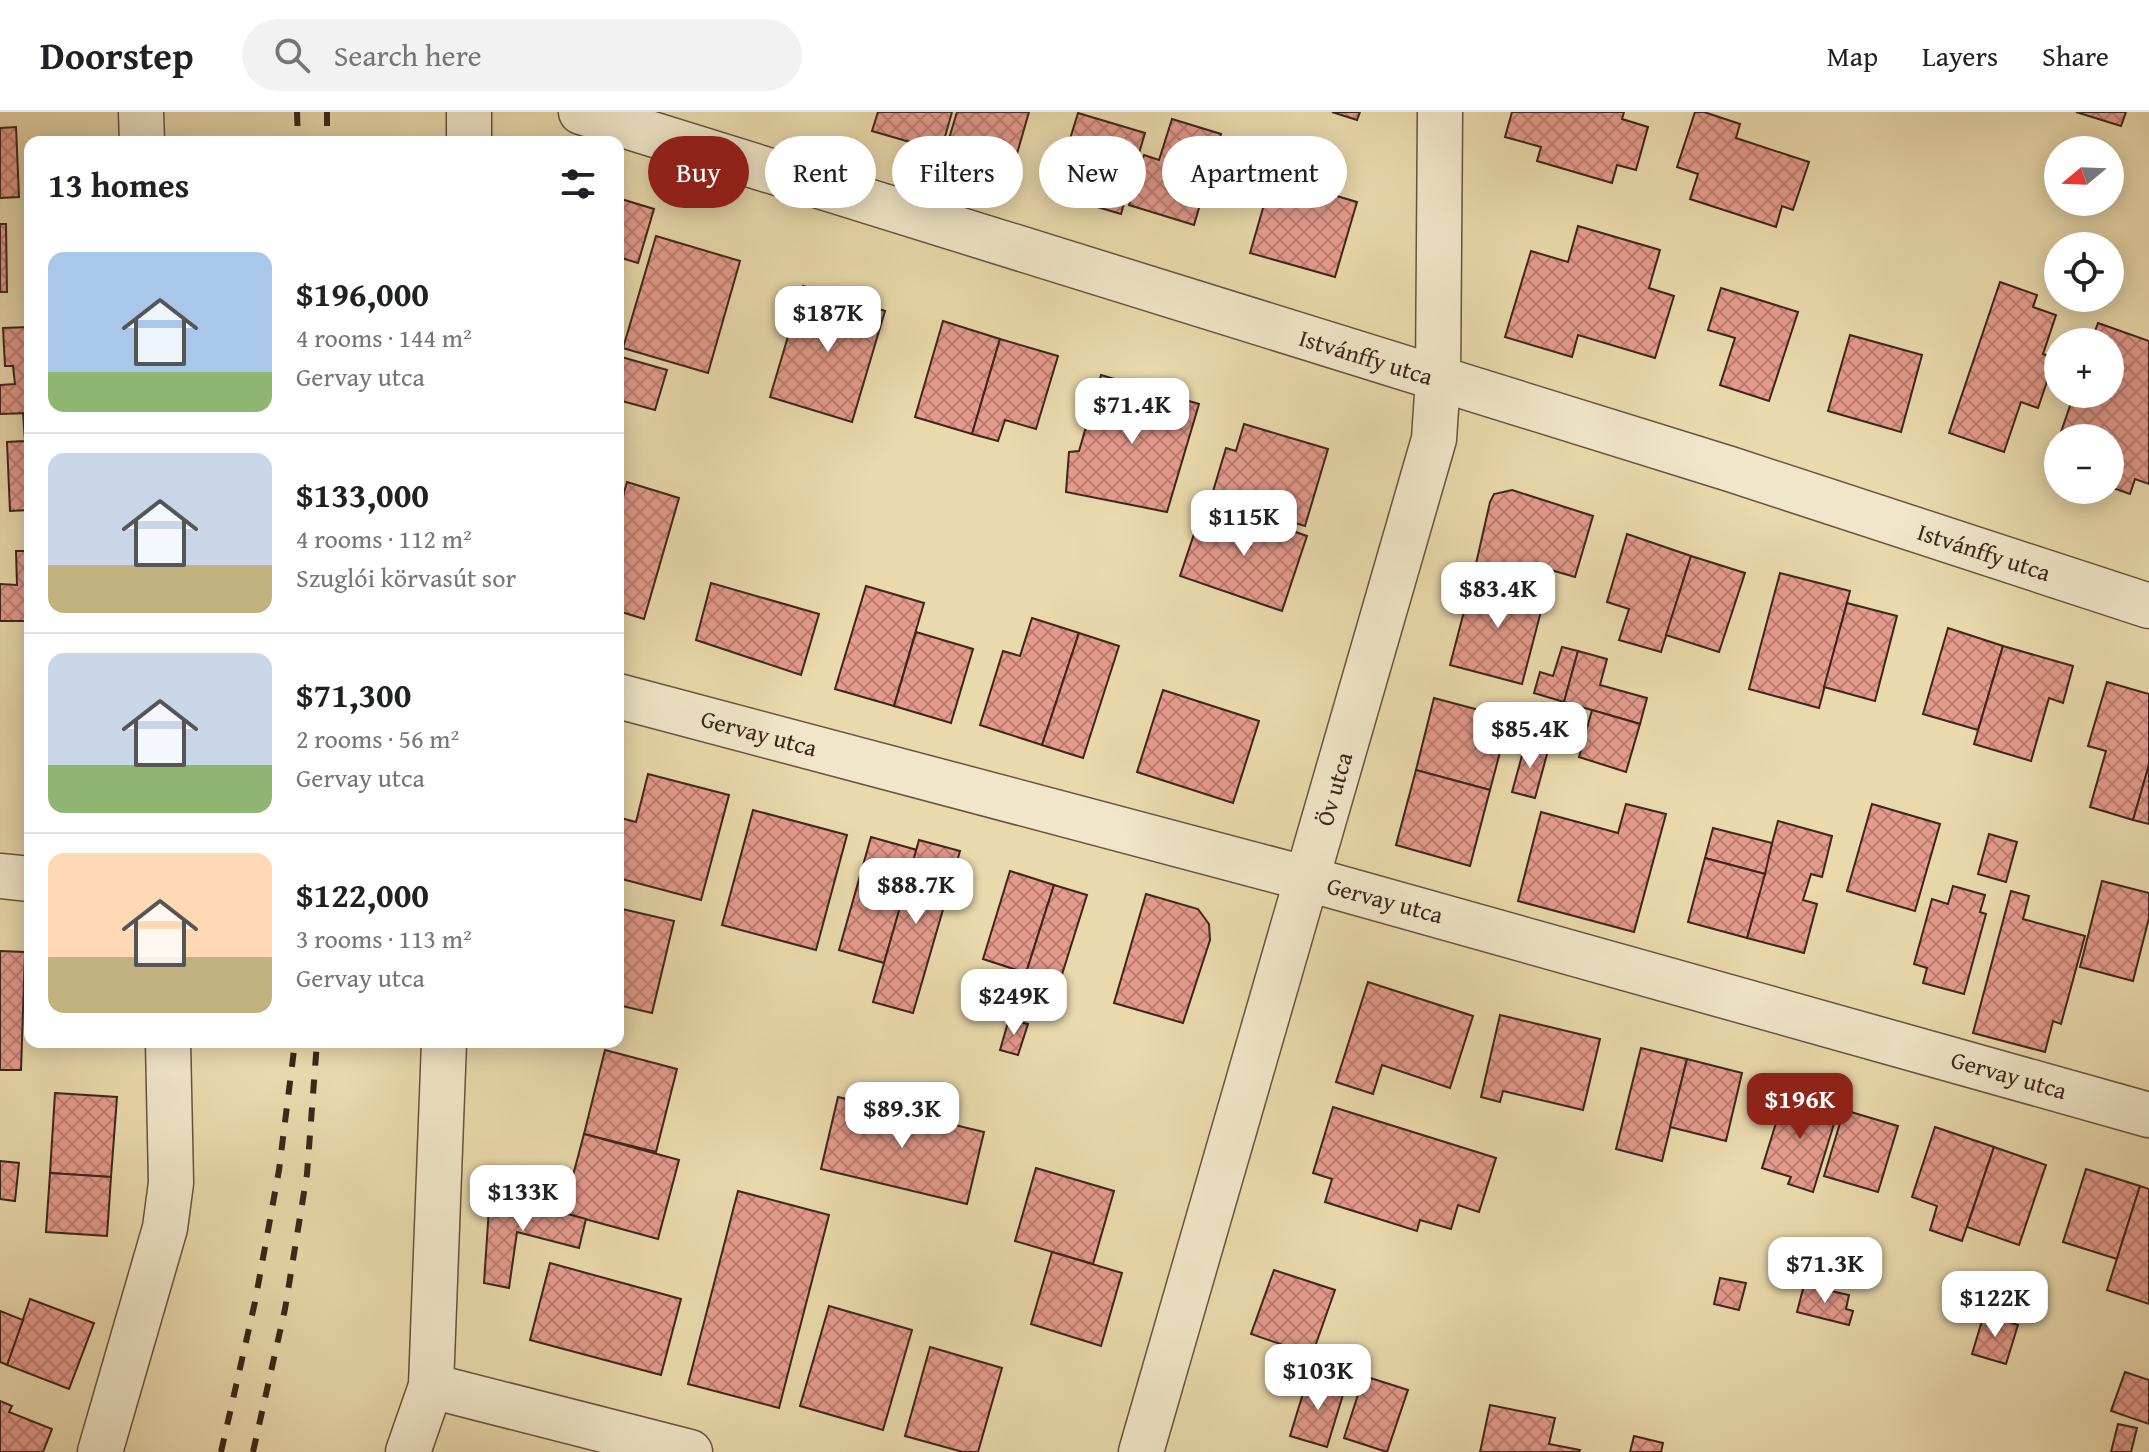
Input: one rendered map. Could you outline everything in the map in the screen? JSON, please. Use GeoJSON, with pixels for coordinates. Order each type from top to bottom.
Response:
{"type":"FeatureCollection","features":[{"type":"Feature","properties":{"kind":"street"},"geometry":{"type":"LineString","coordinates":[[141,112],[142,136]]}},
{"type":"Feature","properties":{"kind":"street"},"geometry":{"type":"LineString","coordinates":[[469,112],[469,136]]}},
{"type":"Feature","properties":{"kind":"street","name":"Istvánffy utca"},"geometry":{"type":"LineString","coordinates":[[581,112],[1730,469],[2149,606]]}},
{"type":"Feature","properties":{"kind":"street","name":"Öv utca"},"geometry":{"type":"LineString","coordinates":[[1141,1452],[1434,439],[1438,379],[1440,112]]}},
{"type":"Feature","properties":{"kind":"street","name":"Gervay utca"},"geometry":{"type":"LineString","coordinates":[[624,698],[1308,879],[2149,1115]]}},
{"type":"Feature","properties":{"kind":"street"},"geometry":{"type":"LineString","coordinates":[[0,876],[24,878]]}},
{"type":"Feature","properties":{"kind":"street"},"geometry":{"type":"LineString","coordinates":[[100,1452],[165,1228],[171,1183],[168,1048]]}},
{"type":"Feature","properties":{"kind":"street"},"geometry":{"type":"LineString","coordinates":[[408,1452],[431,1386],[444,1048]]}},
{"type":"Feature","properties":{"kind":"street"},"geometry":{"type":"LineString","coordinates":[[431,1386],[690,1452]]}},
{"type":"Feature","properties":{"kind":"building"},"geometry":{"type":"Polygon","coordinates":[[[878,112],[952,112],[945,136],[892,137],[872,131],[878,112]]]}},
{"type":"Feature","properties":{"kind":"building"},"geometry":{"type":"Polygon","coordinates":[[[957,112],[1029,112],[1022,136],[950,136],[957,112]]]}},
{"type":"Feature","properties":{"kind":"building"},"geometry":{"type":"Polygon","coordinates":[[[1332,112],[1360,112],[1357,120],[1332,112]]]}},
{"type":"Feature","properties":{"kind":"building"},"geometry":{"type":"Polygon","coordinates":[[[1512,112],[1624,112],[1622,119],[1648,127],[1636,170],[1617,165],[1612,183],[1537,161],[1541,147],[1505,137],[1512,112]]]}},
{"type":"Feature","properties":{"kind":"building"},"geometry":{"type":"Polygon","coordinates":[[[1695,112],[1740,124],[1736,138],[1809,162],[1793,210],[1782,206],[1776,227],[1690,199],[1698,174],[1677,167],[1695,112]]]}},
{"type":"Feature","properties":{"kind":"building"},"geometry":{"type":"Polygon","coordinates":[[[2076,112],[2126,112],[2121,126],[2076,112]]]}},
{"type":"Feature","properties":{"kind":"building"},"geometry":{"type":"Polygon","coordinates":[[[1078,113],[1145,133],[1144,136],[1071,136],[1078,113]]]}},
{"type":"Feature","properties":{"kind":"building"},"geometry":{"type":"Polygon","coordinates":[[[1172,119],[1221,134],[1220,136],[1167,136],[1172,119]]]}},
{"type":"Feature","properties":{"kind":"building"},"geometry":{"type":"Polygon","coordinates":[[[16,127],[19,197],[0,198],[0,128],[16,127]]]}},
{"type":"Feature","properties":{"kind":"building"},"geometry":{"type":"Polygon","coordinates":[[[1162,151],[1162,208],[1199,208],[1194,225],[1139,208],[1146,208],[1146,156],[1159,160],[1162,151]]]}},
{"type":"Feature","properties":{"kind":"building"},"geometry":{"type":"Polygon","coordinates":[[[1347,199],[1357,202],[1335,277],[1250,253],[1263,208],[1347,208],[1347,199]]]}},
{"type":"Feature","properties":{"kind":"building"},"geometry":{"type":"Polygon","coordinates":[[[624,200],[654,209],[638,263],[624,259],[624,200]]]}},
{"type":"Feature","properties":{"kind":"building"},"geometry":{"type":"Polygon","coordinates":[[[1101,208],[1123,208],[1121,214],[1101,208]]]}},
{"type":"Feature","properties":{"kind":"building"},"geometry":{"type":"Polygon","coordinates":[[[0,224],[6,224],[7,292],[0,292],[0,224]]]}},
{"type":"Feature","properties":{"kind":"building"},"geometry":{"type":"Polygon","coordinates":[[[1578,226],[1660,250],[1649,288],[1674,296],[1655,358],[1578,335],[1572,357],[1505,337],[1531,251],[1568,262],[1578,226]]]}},
{"type":"Feature","properties":{"kind":"building"},"geometry":{"type":"Polygon","coordinates":[[[656,236],[740,261],[708,373],[624,348],[656,236]]]}},
{"type":"Feature","properties":{"kind":"building"},"geometry":{"type":"Polygon","coordinates":[[[2000,282],[2037,295],[2033,307],[2056,315],[2052,328],[2044,328],[2044,390],[2038,408],[2021,402],[2004,452],[1949,433],[2000,282]]]}},
{"type":"Feature","properties":{"kind":"building"},"geometry":{"type":"Polygon","coordinates":[[[803,286],[885,311],[852,422],[770,397],[803,286]]]}},
{"type":"Feature","properties":{"kind":"building"},"geometry":{"type":"Polygon","coordinates":[[[1721,288],[1798,312],[1769,401],[1720,385],[1735,338],[1708,330],[1721,288]]]}},
{"type":"Feature","properties":{"kind":"building"},"geometry":{"type":"Polygon","coordinates":[[[943,321],[1000,339],[972,434],[915,417],[943,321]]]}},
{"type":"Feature","properties":{"kind":"building"},"geometry":{"type":"Polygon","coordinates":[[[2098,323],[2112,328],[2096,328],[2098,323]]]}},
{"type":"Feature","properties":{"kind":"building"},"geometry":{"type":"Polygon","coordinates":[[[24,327],[24,413],[0,414],[0,385],[15,384],[13,366],[5,366],[3,328],[24,327]]]}},
{"type":"Feature","properties":{"kind":"building"},"geometry":{"type":"Polygon","coordinates":[[[2124,332],[2149,341],[2149,484],[2135,479],[2130,494],[2124,492],[2124,424],[2064,424],[2069,408],[2124,408],[2124,332]]]}},
{"type":"Feature","properties":{"kind":"building"},"geometry":{"type":"Polygon","coordinates":[[[1850,335],[1922,355],[1901,432],[1828,411],[1850,335]]]}},
{"type":"Feature","properties":{"kind":"building"},"geometry":{"type":"Polygon","coordinates":[[[1000,339],[1058,356],[1036,429],[1005,420],[998,441],[972,434],[1000,339]]]}},
{"type":"Feature","properties":{"kind":"building"},"geometry":{"type":"Polygon","coordinates":[[[624,358],[667,370],[655,410],[624,402],[624,358]]]}},
{"type":"Feature","properties":{"kind":"building"},"geometry":{"type":"Polygon","coordinates":[[[1101,375],[1199,404],[1167,512],[1066,492],[1069,452],[1079,451],[1101,375]]]}},
{"type":"Feature","properties":{"kind":"building"},"geometry":{"type":"Polygon","coordinates":[[[1244,424],[1328,449],[1305,526],[1211,498],[1226,448],[1236,451],[1244,424]]]}},
{"type":"Feature","properties":{"kind":"building"},"geometry":{"type":"Polygon","coordinates":[[[24,441],[24,510],[10,511],[7,442],[24,441]]]}},
{"type":"Feature","properties":{"kind":"building"},"geometry":{"type":"Polygon","coordinates":[[[627,482],[679,498],[644,619],[624,613],[624,493],[627,482]]]}},
{"type":"Feature","properties":{"kind":"building"},"geometry":{"type":"Polygon","coordinates":[[[1512,490],[1593,516],[1575,577],[1551,570],[1545,596],[1473,577],[1490,502],[1494,494],[1512,490]]]}},
{"type":"Feature","properties":{"kind":"building"},"geometry":{"type":"Polygon","coordinates":[[[1203,507],[1264,527],[1266,522],[1307,536],[1282,611],[1180,576],[1203,507]]]}},
{"type":"Feature","properties":{"kind":"building"},"geometry":{"type":"Polygon","coordinates":[[[1627,534],[1691,556],[1661,652],[1619,640],[1629,609],[1607,602],[1627,534]]]}},
{"type":"Feature","properties":{"kind":"building"},"geometry":{"type":"Polygon","coordinates":[[[16,551],[24,551],[24,621],[0,621],[0,584],[17,585],[16,551]]]}},
{"type":"Feature","properties":{"kind":"building"},"geometry":{"type":"Polygon","coordinates":[[[1691,556],[1745,573],[1719,652],[1666,635],[1691,556]]]}},
{"type":"Feature","properties":{"kind":"building"},"geometry":{"type":"Polygon","coordinates":[[[1780,573],[1850,591],[1819,708],[1749,689],[1780,573]]]}},
{"type":"Feature","properties":{"kind":"building"},"geometry":{"type":"Polygon","coordinates":[[[1473,577],[1545,596],[1522,684],[1450,665],[1473,577]]]}},
{"type":"Feature","properties":{"kind":"building"},"geometry":{"type":"Polygon","coordinates":[[[711,583],[819,614],[801,675],[696,640],[711,583]]]}},
{"type":"Feature","properties":{"kind":"building"},"geometry":{"type":"Polygon","coordinates":[[[866,586],[924,603],[894,706],[835,689],[866,586]]]}},
{"type":"Feature","properties":{"kind":"building"},"geometry":{"type":"Polygon","coordinates":[[[1847,603],[1897,616],[1875,701],[1824,687],[1847,603]]]}},
{"type":"Feature","properties":{"kind":"building"},"geometry":{"type":"Polygon","coordinates":[[[1032,618],[1079,633],[1042,745],[980,725],[1003,651],[1020,656],[1032,618]]]}},
{"type":"Feature","properties":{"kind":"building"},"geometry":{"type":"Polygon","coordinates":[[[1948,628],[2003,646],[1978,730],[1923,714],[1948,628]]]}},
{"type":"Feature","properties":{"kind":"building"},"geometry":{"type":"Polygon","coordinates":[[[916,632],[973,649],[951,723],[894,706],[916,632]]]}},
{"type":"Feature","properties":{"kind":"building"},"geometry":{"type":"Polygon","coordinates":[[[1079,633],[1119,646],[1083,758],[1042,745],[1079,633]]]}},
{"type":"Feature","properties":{"kind":"building"},"geometry":{"type":"Polygon","coordinates":[[[2003,646],[2073,666],[2063,703],[2049,698],[2031,761],[1974,744],[2003,646]]]}},
{"type":"Feature","properties":{"kind":"building"},"geometry":{"type":"Polygon","coordinates":[[[1562,647],[1578,651],[1564,702],[1534,693],[1540,672],[1553,676],[1562,647]]]}},
{"type":"Feature","properties":{"kind":"building"},"geometry":{"type":"Polygon","coordinates":[[[1578,651],[1607,659],[1600,685],[1647,698],[1640,724],[1564,702],[1578,651]]]}},
{"type":"Feature","properties":{"kind":"building"},"geometry":{"type":"Polygon","coordinates":[[[2107,682],[2149,694],[2149,765],[2133,820],[2090,807],[2106,751],[2088,746],[2107,682]]]}},
{"type":"Feature","properties":{"kind":"building"},"geometry":{"type":"Polygon","coordinates":[[[1163,690],[1259,721],[1233,803],[1137,772],[1163,690]]]}},
{"type":"Feature","properties":{"kind":"building"},"geometry":{"type":"Polygon","coordinates":[[[1434,698],[1509,718],[1490,790],[1416,770],[1434,698]]]}},
{"type":"Feature","properties":{"kind":"building"},"geometry":{"type":"Polygon","coordinates":[[[1592,710],[1640,724],[1626,772],[1579,757],[1592,710]]]}},
{"type":"Feature","properties":{"kind":"building"},"geometry":{"type":"Polygon","coordinates":[[[1526,741],[1549,747],[1535,798],[1512,792],[1526,741]]]}},
{"type":"Feature","properties":{"kind":"building"},"geometry":{"type":"Polygon","coordinates":[[[2149,765],[2149,824],[2133,820],[2149,765]]]}},
{"type":"Feature","properties":{"kind":"building"},"geometry":{"type":"Polygon","coordinates":[[[1416,770],[1490,790],[1470,866],[1396,845],[1416,770]]]}},
{"type":"Feature","properties":{"kind":"building"},"geometry":{"type":"Polygon","coordinates":[[[648,774],[729,795],[701,900],[624,880],[624,819],[636,822],[648,774]]]}},
{"type":"Feature","properties":{"kind":"building"},"geometry":{"type":"Polygon","coordinates":[[[1626,804],[1666,814],[1634,932],[1518,901],[1541,812],[1618,833],[1626,804]]]}},
{"type":"Feature","properties":{"kind":"building"},"geometry":{"type":"Polygon","coordinates":[[[1872,804],[1940,824],[1915,911],[1847,891],[1872,804]]]}},
{"type":"Feature","properties":{"kind":"building"},"geometry":{"type":"Polygon","coordinates":[[[753,810],[847,835],[816,950],[722,925],[753,810]]]}},
{"type":"Feature","properties":{"kind":"building"},"geometry":{"type":"Polygon","coordinates":[[[1778,821],[1832,836],[1822,877],[1811,874],[1803,900],[1817,904],[1804,953],[1747,938],[1778,821]]]}},
{"type":"Feature","properties":{"kind":"building"},"geometry":{"type":"Polygon","coordinates":[[[1713,828],[1772,843],[1765,874],[1705,858],[1713,828]]]}},
{"type":"Feature","properties":{"kind":"building"},"geometry":{"type":"Polygon","coordinates":[[[1989,834],[2017,842],[2006,882],[1978,874],[1989,834]]]}},
{"type":"Feature","properties":{"kind":"building"},"geometry":{"type":"Polygon","coordinates":[[[871,837],[917,850],[884,963],[839,950],[871,837]]]}},
{"type":"Feature","properties":{"kind":"building"},"geometry":{"type":"Polygon","coordinates":[[[919,840],[960,851],[913,1013],[873,1002],[919,840]]]}},
{"type":"Feature","properties":{"kind":"building"},"geometry":{"type":"Polygon","coordinates":[[[1705,858],[1765,874],[1747,938],[1688,922],[1705,858]]]}},
{"type":"Feature","properties":{"kind":"building"},"geometry":{"type":"Polygon","coordinates":[[[1010,871],[1054,885],[1026,973],[983,959],[1010,871]]]}},
{"type":"Feature","properties":{"kind":"building"},"geometry":{"type":"Polygon","coordinates":[[[2102,881],[2149,893],[2149,918],[2133,981],[2080,967],[2102,881]]]}},
{"type":"Feature","properties":{"kind":"building"},"geometry":{"type":"Polygon","coordinates":[[[1054,885],[1087,895],[1059,984],[1026,973],[1054,885]]]}},
{"type":"Feature","properties":{"kind":"building"},"geometry":{"type":"Polygon","coordinates":[[[1953,886],[1985,895],[1980,912],[1986,914],[1964,994],[1923,983],[1927,968],[1914,964],[1932,899],[1948,904],[1953,886]]]}},
{"type":"Feature","properties":{"kind":"building"},"geometry":{"type":"Polygon","coordinates":[[[2011,891],[2029,896],[2023,919],[2085,936],[2061,1024],[2053,1021],[2045,1052],[1973,1033],[2011,891]]]}},
{"type":"Feature","properties":{"kind":"building"},"geometry":{"type":"Polygon","coordinates":[[[1146,894],[1198,909],[1209,924],[1210,940],[1183,1023],[1114,1003],[1146,894]]]}},
{"type":"Feature","properties":{"kind":"building"},"geometry":{"type":"Polygon","coordinates":[[[624,909],[674,921],[652,1013],[624,1006],[624,909]]]}},
{"type":"Feature","properties":{"kind":"building"},"geometry":{"type":"Polygon","coordinates":[[[0,951],[24,952],[21,1070],[0,1070],[0,951]]]}},
{"type":"Feature","properties":{"kind":"building"},"geometry":{"type":"Polygon","coordinates":[[[1368,982],[1473,1016],[1450,1088],[1382,1065],[1373,1094],[1336,1082],[1368,982]]]}},
{"type":"Feature","properties":{"kind":"building"},"geometry":{"type":"Polygon","coordinates":[[[1500,1015],[1600,1039],[1583,1110],[1503,1091],[1500,1102],[1481,1097],[1500,1015]]]}},
{"type":"Feature","properties":{"kind":"building"},"geometry":{"type":"Polygon","coordinates":[[[1009,1019],[1028,1024],[1018,1055],[1000,1050],[1009,1019]]]}},
{"type":"Feature","properties":{"kind":"building"},"geometry":{"type":"Polygon","coordinates":[[[1641,1048],[1687,1059],[1662,1161],[1616,1149],[1641,1048]]]}},
{"type":"Feature","properties":{"kind":"building"},"geometry":{"type":"Polygon","coordinates":[[[605,1050],[677,1069],[656,1152],[584,1134],[605,1050]]]}},
{"type":"Feature","properties":{"kind":"building"},"geometry":{"type":"Polygon","coordinates":[[[1687,1059],[1742,1073],[1726,1141],[1670,1127],[1687,1059]]]}},
{"type":"Feature","properties":{"kind":"building"},"geometry":{"type":"Polygon","coordinates":[[[55,1093],[117,1097],[111,1177],[50,1173],[55,1093]]]}},
{"type":"Feature","properties":{"kind":"building"},"geometry":{"type":"Polygon","coordinates":[[[1785,1094],[1838,1111],[1813,1192],[1788,1184],[1791,1177],[1762,1168],[1785,1094]]]}},
{"type":"Feature","properties":{"kind":"building"},"geometry":{"type":"Polygon","coordinates":[[[838,1097],[984,1132],[967,1204],[821,1169],[838,1097]]]}},
{"type":"Feature","properties":{"kind":"building"},"geometry":{"type":"Polygon","coordinates":[[[1333,1107],[1496,1158],[1479,1212],[1458,1205],[1451,1229],[1420,1220],[1417,1231],[1325,1202],[1332,1179],[1313,1173],[1333,1107]]]}},
{"type":"Feature","properties":{"kind":"building"},"geometry":{"type":"Polygon","coordinates":[[[1844,1110],[1898,1126],[1878,1192],[1824,1176],[1844,1110]]]}},
{"type":"Feature","properties":{"kind":"building"},"geometry":{"type":"Polygon","coordinates":[[[1935,1127],[1994,1147],[1962,1241],[1930,1230],[1937,1206],[1912,1197],[1935,1127]]]}},
{"type":"Feature","properties":{"kind":"building"},"geometry":{"type":"Polygon","coordinates":[[[584,1134],[679,1160],[658,1239],[563,1213],[584,1134]]]}},
{"type":"Feature","properties":{"kind":"building"},"geometry":{"type":"Polygon","coordinates":[[[1994,1147],[2046,1165],[2019,1245],[1967,1227],[1994,1147]]]}},
{"type":"Feature","properties":{"kind":"building"},"geometry":{"type":"Polygon","coordinates":[[[0,1161],[19,1163],[15,1201],[0,1199],[0,1161]]]}},
{"type":"Feature","properties":{"kind":"building"},"geometry":{"type":"Polygon","coordinates":[[[1036,1168],[1114,1191],[1093,1264],[1015,1241],[1036,1168]]]}},
{"type":"Feature","properties":{"kind":"building"},"geometry":{"type":"Polygon","coordinates":[[[2086,1169],[2140,1186],[2117,1259],[2063,1242],[2086,1169]]]}},
{"type":"Feature","properties":{"kind":"building"},"geometry":{"type":"Polygon","coordinates":[[[50,1173],[111,1177],[107,1236],[46,1232],[50,1173]]]}},
{"type":"Feature","properties":{"kind":"building"},"geometry":{"type":"Polygon","coordinates":[[[2140,1186],[2149,1189],[2149,1304],[2107,1290],[2140,1186]]]}},
{"type":"Feature","properties":{"kind":"building"},"geometry":{"type":"Polygon","coordinates":[[[738,1191],[829,1215],[779,1408],[688,1384],[738,1191]]]}},
{"type":"Feature","properties":{"kind":"building"},"geometry":{"type":"Polygon","coordinates":[[[490,1193],[586,1219],[579,1248],[517,1232],[509,1288],[484,1283],[490,1193]]]}},
{"type":"Feature","properties":{"kind":"building"},"geometry":{"type":"Polygon","coordinates":[[[1052,1252],[1122,1273],[1101,1346],[1031,1324],[1052,1252]]]}},
{"type":"Feature","properties":{"kind":"building"},"geometry":{"type":"Polygon","coordinates":[[[550,1263],[681,1299],[661,1375],[530,1340],[550,1263]]]}},
{"type":"Feature","properties":{"kind":"building"},"geometry":{"type":"Polygon","coordinates":[[[1274,1270],[1335,1290],[1312,1355],[1251,1334],[1274,1270]]]}},
{"type":"Feature","properties":{"kind":"building"},"geometry":{"type":"Polygon","coordinates":[[[1720,1278],[1746,1283],[1739,1310],[1714,1304],[1720,1278]]]}},
{"type":"Feature","properties":{"kind":"building"},"geometry":{"type":"Polygon","coordinates":[[[1804,1285],[1849,1295],[1846,1309],[1853,1311],[1849,1325],[1797,1312],[1804,1285]]]}},
{"type":"Feature","properties":{"kind":"building"},"geometry":{"type":"Polygon","coordinates":[[[30,1299],[94,1323],[69,1389],[7,1365],[30,1299]]]}},
{"type":"Feature","properties":{"kind":"building"},"geometry":{"type":"Polygon","coordinates":[[[829,1306],[912,1330],[883,1430],[800,1406],[829,1306]]]}},
{"type":"Feature","properties":{"kind":"building"},"geometry":{"type":"Polygon","coordinates":[[[0,1311],[23,1320],[7,1365],[0,1362],[0,1311]]]}},
{"type":"Feature","properties":{"kind":"building"},"geometry":{"type":"Polygon","coordinates":[[[1984,1314],[2018,1325],[2006,1364],[1972,1354],[1984,1314]]]}},
{"type":"Feature","properties":{"kind":"building"},"geometry":{"type":"Polygon","coordinates":[[[930,1347],[1002,1368],[978,1452],[963,1452],[905,1436],[930,1347]]]}},
{"type":"Feature","properties":{"kind":"building"},"geometry":{"type":"Polygon","coordinates":[[[2125,1372],[2149,1380],[2149,1424],[2111,1411],[2125,1372]]]}},
{"type":"Feature","properties":{"kind":"building"},"geometry":{"type":"Polygon","coordinates":[[[1364,1376],[1408,1390],[1387,1452],[1344,1438],[1364,1376]]]}},
{"type":"Feature","properties":{"kind":"building"},"geometry":{"type":"Polygon","coordinates":[[[1308,1377],[1345,1388],[1327,1447],[1290,1436],[1308,1377]]]}},
{"type":"Feature","properties":{"kind":"building"},"geometry":{"type":"Polygon","coordinates":[[[0,1401],[12,1406],[9,1412],[52,1429],[43,1452],[0,1452],[0,1401]]]}},
{"type":"Feature","properties":{"kind":"building"},"geometry":{"type":"Polygon","coordinates":[[[1490,1405],[1555,1418],[1549,1444],[1579,1452],[1480,1452],[1490,1405]]]}},
{"type":"Feature","properties":{"kind":"building"},"geometry":{"type":"Polygon","coordinates":[[[2118,1424],[2137,1428],[2131,1452],[2111,1452],[2118,1424]]]}},
{"type":"Feature","properties":{"kind":"building"},"geometry":{"type":"Polygon","coordinates":[[[1634,1436],[1663,1443],[1661,1452],[1630,1452],[1634,1436]]]}},
{"type":"Feature","properties":{"kind":"railway"},"geometry":{"type":"LineString","coordinates":[[297,112],[298,136]]}},
{"type":"Feature","properties":{"kind":"railway"},"geometry":{"type":"LineString","coordinates":[[327,112],[327,136]]}},
{"type":"Feature","properties":{"kind":"railway"},"geometry":{"type":"LineString","coordinates":[[221,1452],[255,1302],[279,1170],[294,1048]]}},
{"type":"Feature","properties":{"kind":"railway"},"geometry":{"type":"LineString","coordinates":[[253,1452],[285,1309],[307,1174],[317,1048]]}}]}
